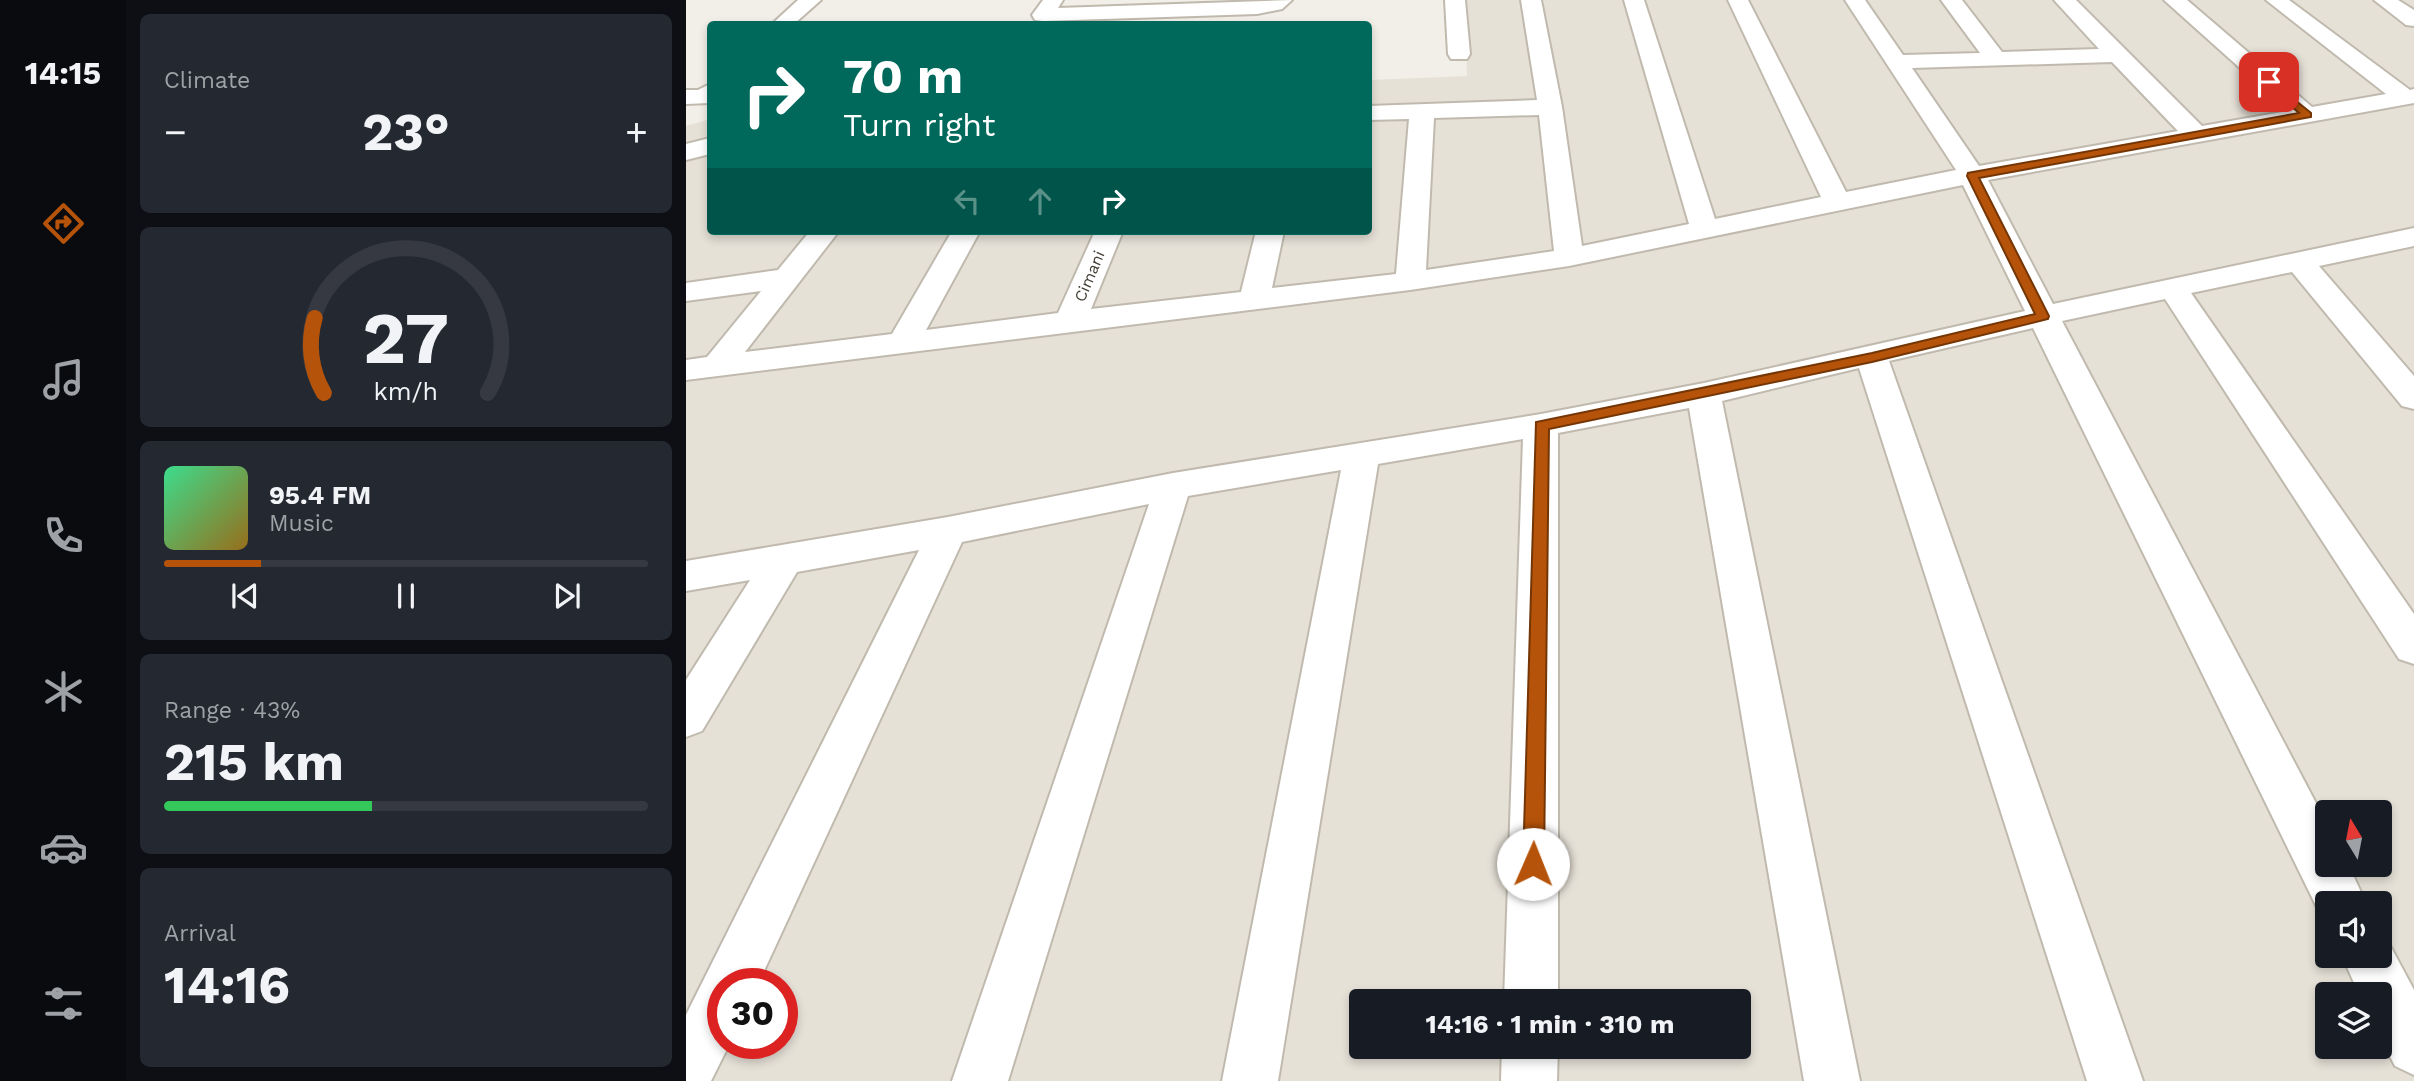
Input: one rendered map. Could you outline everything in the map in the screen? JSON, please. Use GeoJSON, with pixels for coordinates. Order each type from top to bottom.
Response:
{"type":"FeatureCollection","features":[{"type":"Feature","properties":{"kind":"street"},"geometry":{"type":"LineString","coordinates":[[786,21],[811,0]]}},
{"type":"Feature","properties":{"kind":"street"},"geometry":{"type":"LineString","coordinates":[[1044,13],[1257,8],[1275,5],[1282,0]]}},
{"type":"Feature","properties":{"kind":"street"},"geometry":{"type":"LineString","coordinates":[[1455,0],[1459,54]]}},
{"type":"Feature","properties":{"kind":"street"},"geometry":{"type":"LineString","coordinates":[[1531,0],[1550,107],[1569,257]]}},
{"type":"Feature","properties":{"kind":"street"},"geometry":{"type":"LineString","coordinates":[[1634,0],[1705,231]]}},
{"type":"Feature","properties":{"kind":"street"},"geometry":{"type":"LineString","coordinates":[[1738,0],[1838,204]]}},
{"type":"Feature","properties":{"kind":"street"},"geometry":{"type":"LineString","coordinates":[[1855,0],[1972,176],[2335,891]]}},
{"type":"Feature","properties":{"kind":"street"},"geometry":{"type":"LineString","coordinates":[[1951,0],[1996,59]]}},
{"type":"Feature","properties":{"kind":"street"},"geometry":{"type":"LineString","coordinates":[[2063,0],[2196,135]]}},
{"type":"Feature","properties":{"kind":"street"},"geometry":{"type":"LineString","coordinates":[[2174,0],[2307,115]]}},
{"type":"Feature","properties":{"kind":"street"},"geometry":{"type":"LineString","coordinates":[[2276,0],[2410,96]]}},
{"type":"Feature","properties":{"kind":"street"},"geometry":{"type":"LineString","coordinates":[[2384,0],[2414,20]]}},
{"type":"Feature","properties":{"kind":"street"},"geometry":{"type":"LineString","coordinates":[[1897,62],[2117,54]]}},
{"type":"Feature","properties":{"kind":"street"},"geometry":{"type":"LineString","coordinates":[[686,370],[1070,321],[1254,301],[1569,257],[1972,176],[2410,96]]}},
{"type":"Feature","properties":{"kind":"street"},"geometry":{"type":"LineString","coordinates":[[1372,113],[1550,107]]}},
{"type":"Feature","properties":{"kind":"street"},"geometry":{"type":"LineString","coordinates":[[1410,281],[1422,111]]}},
{"type":"Feature","properties":{"kind":"street"},"geometry":{"type":"LineString","coordinates":[[686,152],[707,147]]}},
{"type":"Feature","properties":{"kind":"street"},"geometry":{"type":"LineString","coordinates":[[717,366],[822,235]]}},
{"type":"Feature","properties":{"kind":"street"},"geometry":{"type":"LineString","coordinates":[[902,344],[964,235]]}},
{"type":"Feature","properties":{"kind":"street","name":"Cimani"},"geometry":{"type":"LineString","coordinates":[[1070,321],[1107,235]]}},
{"type":"Feature","properties":{"kind":"street"},"geometry":{"type":"LineString","coordinates":[[1254,301],[1269,235]]}},
{"type":"Feature","properties":{"kind":"street"},"geometry":{"type":"LineString","coordinates":[[686,576],[948,531],[1173,486],[1361,457],[1704,394],[1872,358],[2043,316],[2414,237]]}},
{"type":"Feature","properties":{"kind":"street"},"geometry":{"type":"LineString","coordinates":[[2299,261],[2414,398]]}},
{"type":"Feature","properties":{"kind":"street"},"geometry":{"type":"LineString","coordinates":[[686,292],[786,278]]}},
{"type":"Feature","properties":{"kind":"street"},"geometry":{"type":"LineString","coordinates":[[2173,289],[2414,647]]}},
{"type":"Feature","properties":{"kind":"street"},"geometry":{"type":"LineString","coordinates":[[1872,358],[2115,1081]]}},
{"type":"Feature","properties":{"kind":"street"},"geometry":{"type":"LineString","coordinates":[[1704,394],[1832,1081]]}},
{"type":"Feature","properties":{"kind":"street"},"geometry":{"type":"LineString","coordinates":[[1531,989],[1541,425]]}},
{"type":"Feature","properties":{"kind":"street"},"geometry":{"type":"LineString","coordinates":[[1250,1081],[1361,457]]}},
{"type":"Feature","properties":{"kind":"street"},"geometry":{"type":"LineString","coordinates":[[980,1081],[1173,486]]}},
{"type":"Feature","properties":{"kind":"street"},"geometry":{"type":"LineString","coordinates":[[738,968],[948,531]]}},
{"type":"Feature","properties":{"kind":"street"},"geometry":{"type":"LineString","coordinates":[[686,718],[784,559]]}},
{"type":"Feature","properties":{"kind":"street"},"geometry":{"type":"LineString","coordinates":[[2374,968],[2414,1047]]}},
{"type":"Feature","properties":{"kind":"street"},"geometry":{"type":"LineString","coordinates":[[686,1073],[707,1031]]}},
{"type":"Feature","properties":{"kind":"street"},"geometry":{"type":"LineString","coordinates":[[1530,1059],[1530,1081]]}},
{"type":"Feature","properties":{"kind":"shaded area"},"geometry":{"type":"Polygon","coordinates":[[[1464,0],[2414,0],[2414,1081],[686,1081],[686,126],[707,120],[707,235],[1372,235],[1372,80],[1467,76],[1464,0]]]}},
{"type":"Feature","properties":{"kind":"route"},"geometry":{"type":"LineString","coordinates":[[1533,864],[1541,425],[1872,358],[2043,316],[1972,176],[2307,115],[2269,82]]}}]}
